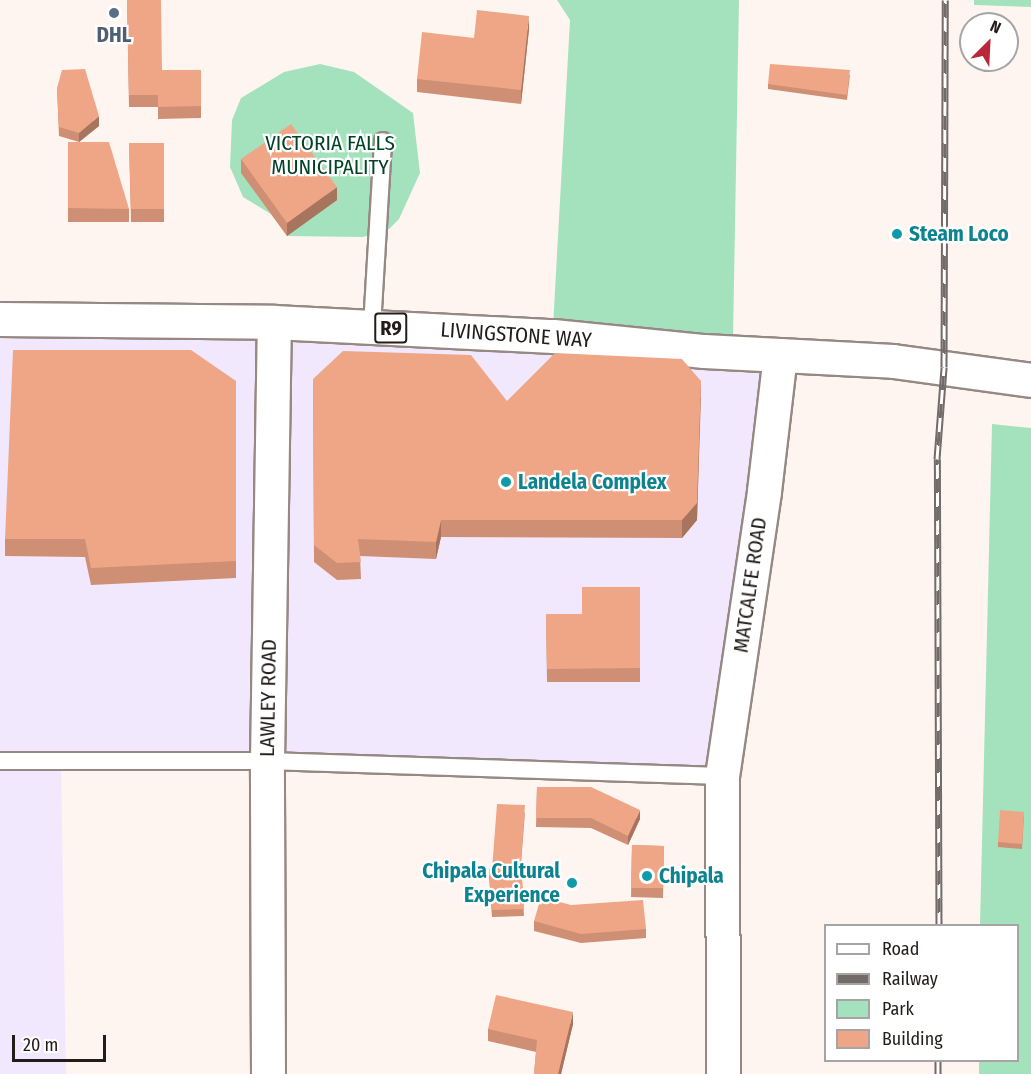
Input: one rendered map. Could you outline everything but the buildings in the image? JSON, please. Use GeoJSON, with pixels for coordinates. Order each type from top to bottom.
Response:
{"type":"FeatureCollection","features":[{"type":"Feature","properties":{"kind":"main road","name":"LIVINGSTONE WAY"},"geometry":{"type":"LineString","coordinates":[[0,319],[274,322],[553,336],[704,351],[893,361],[1031,380]]}},
{"type":"Feature","properties":{"kind":"main road","name":"LAWLEY ROAD"},"geometry":{"type":"LineString","coordinates":[[268,1074],[267,761],[274,322]]}},
{"type":"Feature","properties":{"kind":"main road","name":"MATCALFE ROAD"},"geometry":{"type":"LineString","coordinates":[[723,1074],[722,776],[764,491],[780,355]]}},
{"type":"Feature","properties":{"kind":"lane"},"geometry":{"type":"LineString","coordinates":[[372,327],[383,141]]}},
{"type":"Feature","properties":{"kind":"lane"},"geometry":{"type":"LineString","coordinates":[[0,761],[267,761],[722,776]]}},
{"type":"Feature","properties":{"kind":"shaded area"},"geometry":{"type":"Polygon","coordinates":[[[0,319],[780,355],[722,776],[61,761],[66,1074],[0,1074],[0,319]]]}},
{"type":"Feature","properties":{"kind":"green space"},"geometry":{"type":"Polygon","coordinates":[[[557,0],[739,0],[733,339],[553,327],[570,20],[557,0]]]}},
{"type":"Feature","properties":{"kind":"green space"},"geometry":{"type":"Polygon","coordinates":[[[974,0],[1031,0],[1031,7],[974,5],[974,0]]]}},
{"type":"Feature","properties":{"kind":"green space","name":"VICTORIA FALLS MUNICIPALITY"},"geometry":{"type":"Polygon","coordinates":[[[320,64],[354,72],[413,113],[420,173],[399,219],[389,229],[363,237],[287,236],[271,214],[243,197],[230,167],[232,120],[241,98],[284,72],[320,64]]]}},
{"type":"Feature","properties":{"kind":"green space"},"geometry":{"type":"Polygon","coordinates":[[[992,424],[1031,428],[1031,1074],[979,1074],[979,1062],[1019,1062],[1019,924],[980,924],[992,424]]]}},
{"type":"Feature","properties":{"kind":"railway"},"geometry":{"type":"LineString","coordinates":[[939,924],[937,459],[944,367],[945,0]]}},
{"type":"Feature","properties":{"kind":"railway"},"geometry":{"type":"LineString","coordinates":[[938,1062],[938,1074]]}},
{"type":"Feature","properties":{"kind":"place","name":"DHL"},"geometry":{"type":"Point","coordinates":[114,13]}},
{"type":"Feature","properties":{"kind":"place","name":"Steam Loco"},"geometry":{"type":"Point","coordinates":[897,234]}},
{"type":"Feature","properties":{"kind":"place","name":"Landela Complex"},"geometry":{"type":"Point","coordinates":[506,482]}},
{"type":"Feature","properties":{"kind":"place","name":"Chipala"},"geometry":{"type":"Point","coordinates":[647,876]}},
{"type":"Feature","properties":{"kind":"place","name":"Chipala Cultural Experience"},"geometry":{"type":"Point","coordinates":[572,883]}}]}
